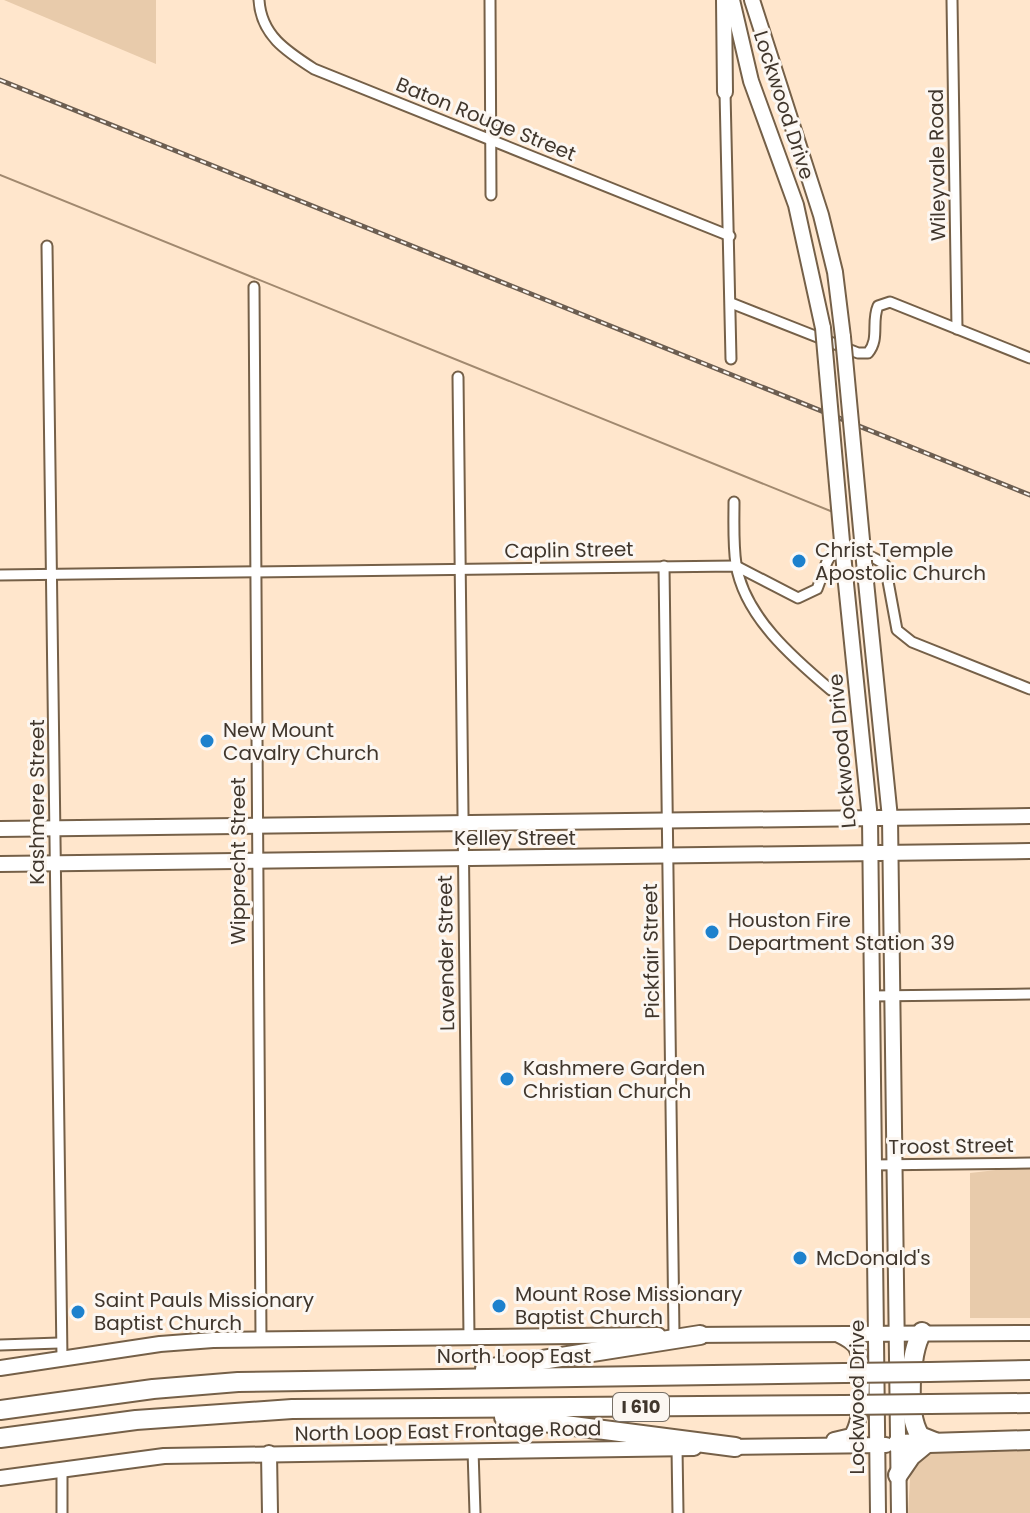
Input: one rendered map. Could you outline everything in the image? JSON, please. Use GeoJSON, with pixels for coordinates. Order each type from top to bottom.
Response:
{"type":"FeatureCollection","features":[{"type":"Feature","properties":{"kind":"highway"},"geometry":{"type":"LineString","coordinates":[[922,1332],[912,1355],[914,1423],[920,1436],[931,1442]]}},
{"type":"Feature","properties":{"kind":"highway"},"geometry":{"type":"LineString","coordinates":[[450,1378],[489,1368],[700,1335]]}},
{"type":"Feature","properties":{"kind":"highway","name":"North Loop East"},"geometry":{"type":"LineString","coordinates":[[0,1408],[208,1383],[1030,1370]]}},
{"type":"Feature","properties":{"kind":"highway","name":"I 610"},"geometry":{"type":"LineString","coordinates":[[0,1440],[34,1433],[218,1412],[1030,1403]]}},
{"type":"Feature","properties":{"kind":"highway"},"geometry":{"type":"LineString","coordinates":[[437,1408],[735,1447]]}},
{"type":"Feature","properties":{"kind":"highway"},"geometry":{"type":"LineString","coordinates":[[888,1445],[1030,1440]]}},
{"type":"Feature","properties":{"kind":"highway"},"geometry":{"type":"LineString","coordinates":[[898,1475],[911,1456],[931,1442]]}},
{"type":"Feature","properties":{"kind":"main road"},"geometry":{"type":"LineString","coordinates":[[724,0],[725,92]]}},
{"type":"Feature","properties":{"kind":"main road","name":"Lockwood Drive"},"geometry":{"type":"LineString","coordinates":[[732,0],[751,81],[796,205],[823,328],[870,819],[872,1165],[877,1311],[888,1445],[898,1475],[899,1513]]}},
{"type":"Feature","properties":{"kind":"main road","name":"Lockwood Drive"},"geometry":{"type":"LineString","coordinates":[[752,0],[821,215],[835,272],[890,818],[897,1332],[888,1445],[878,1513]]}},
{"type":"Feature","properties":{"kind":"main road"},"geometry":{"type":"LineString","coordinates":[[740,37],[754,36],[760,30]]}},
{"type":"Feature","properties":{"kind":"main road"},"geometry":{"type":"LineString","coordinates":[[725,92],[739,80],[751,81]]}},
{"type":"Feature","properties":{"kind":"main road","name":"Kelley Street"},"geometry":{"type":"LineString","coordinates":[[0,829],[1030,816]]}},
{"type":"Feature","properties":{"kind":"main road","name":"Kelley Street"},"geometry":{"type":"LineString","coordinates":[[0,864],[1030,851]]}},
{"type":"Feature","properties":{"kind":"main road"},"geometry":{"type":"LineString","coordinates":[[842,1334],[877,1311]]}},
{"type":"Feature","properties":{"kind":"main road"},"geometry":{"type":"LineString","coordinates":[[0,1368],[61,1350],[261,1338],[1030,1333]]}},
{"type":"Feature","properties":{"kind":"main road"},"geometry":{"type":"LineString","coordinates":[[803,1446],[814,1440],[848,1438],[859,1423],[858,1355],[852,1342],[842,1334]]}},
{"type":"Feature","properties":{"kind":"main road","name":"North Loop East Frontage Road"},"geometry":{"type":"LineString","coordinates":[[0,1478],[164,1456],[888,1445]]}},
{"type":"Feature","properties":{"kind":"main road"},"geometry":{"type":"LineString","coordinates":[[269,1453],[270,1513]]}},
{"type":"Feature","properties":{"kind":"street"},"geometry":{"type":"LineString","coordinates":[[490,0],[491,195]]}},
{"type":"Feature","properties":{"kind":"street","name":"Wileyvale Road"},"geometry":{"type":"LineString","coordinates":[[952,0],[957,329]]}},
{"type":"Feature","properties":{"kind":"street","name":"Baton Rouge Street"},"geometry":{"type":"LineString","coordinates":[[259,1],[260,16],[271,36],[314,69],[730,236]]}},
{"type":"Feature","properties":{"kind":"street"},"geometry":{"type":"LineString","coordinates":[[725,92],[731,359]]}},
{"type":"Feature","properties":{"kind":"street","name":"Kashmere Street"},"geometry":{"type":"LineString","coordinates":[[47,246],[61,1350]]}},
{"type":"Feature","properties":{"kind":"street","name":"Wipprecht Street"},"geometry":{"type":"LineString","coordinates":[[254,287],[261,1338]]}},
{"type":"Feature","properties":{"kind":"street"},"geometry":{"type":"LineString","coordinates":[[731,303],[858,353],[868,353],[873,347],[875,312],[884,302],[1030,358]]}},
{"type":"Feature","properties":{"kind":"street","name":"Lavender Street"},"geometry":{"type":"LineString","coordinates":[[458,377],[469,1337]]}},
{"type":"Feature","properties":{"kind":"street","name":"Lockwood Drive"},"geometry":{"type":"LineString","coordinates":[[734,502],[736,566],[770,632],[794,659],[831,690]]}},
{"type":"Feature","properties":{"kind":"street","name":"Caplin Street"},"geometry":{"type":"LineString","coordinates":[[0,575],[736,566],[798,598],[817,589],[830,557],[840,547],[880,560],[888,571],[897,630],[912,642],[1030,689]]}},
{"type":"Feature","properties":{"kind":"street","name":"Pickfair Street"},"geometry":{"type":"LineString","coordinates":[[664,566],[674,1335]]}},
{"type":"Feature","properties":{"kind":"street"},"geometry":{"type":"LineString","coordinates":[[871,996],[1030,994]]}},
{"type":"Feature","properties":{"kind":"street","name":"Troost Street"},"geometry":{"type":"LineString","coordinates":[[872,1165],[1030,1163]]}},
{"type":"Feature","properties":{"kind":"street"},"geometry":{"type":"LineString","coordinates":[[0,1345],[61,1350]]}},
{"type":"Feature","properties":{"kind":"street"},"geometry":{"type":"LineString","coordinates":[[677,1448],[678,1513]]}},
{"type":"Feature","properties":{"kind":"street"},"geometry":{"type":"LineString","coordinates":[[473,1450],[475,1513]]}},
{"type":"Feature","properties":{"kind":"street"},"geometry":{"type":"LineString","coordinates":[[62,1468],[62,1513]]}},
{"type":"Feature","properties":{"kind":"shaded area"},"geometry":{"type":"Polygon","coordinates":[[[4,0],[156,0],[156,64],[4,0]]]}},
{"type":"Feature","properties":{"kind":"shaded area"},"geometry":{"type":"Polygon","coordinates":[[[1030,1166],[1030,1318],[970,1318],[970,1173],[1030,1166]]]}},
{"type":"Feature","properties":{"kind":"shaded area"},"geometry":{"type":"Polygon","coordinates":[[[1030,1448],[1030,1513],[908,1513],[911,1462],[923,1452],[1030,1448]]]}},
{"type":"Feature","properties":{"kind":"waterway"},"geometry":{"type":"LineString","coordinates":[[0,175],[833,512]]}},
{"type":"Feature","properties":{"kind":"railway"},"geometry":{"type":"LineString","coordinates":[[0,80],[1030,495]]}},
{"type":"Feature","properties":{"kind":"place","name":"Christ Temple Apostolic Church"},"geometry":{"type":"Point","coordinates":[799,561]}},
{"type":"Feature","properties":{"kind":"place","name":"New Mount Cavalry Church"},"geometry":{"type":"Point","coordinates":[207,741]}},
{"type":"Feature","properties":{"kind":"place","name":"Houston Fire Department Station 39"},"geometry":{"type":"Point","coordinates":[712,932]}},
{"type":"Feature","properties":{"kind":"place","name":"Kashmere Garden Christian Church"},"geometry":{"type":"Point","coordinates":[507,1079]}},
{"type":"Feature","properties":{"kind":"place","name":"McDonald's"},"geometry":{"type":"Point","coordinates":[800,1258]}},
{"type":"Feature","properties":{"kind":"place","name":"Mount Rose Missionary Baptist Church"},"geometry":{"type":"Point","coordinates":[499,1306]}},
{"type":"Feature","properties":{"kind":"place","name":"Saint Pauls Missionary Baptist Church"},"geometry":{"type":"Point","coordinates":[78,1312]}}]}
